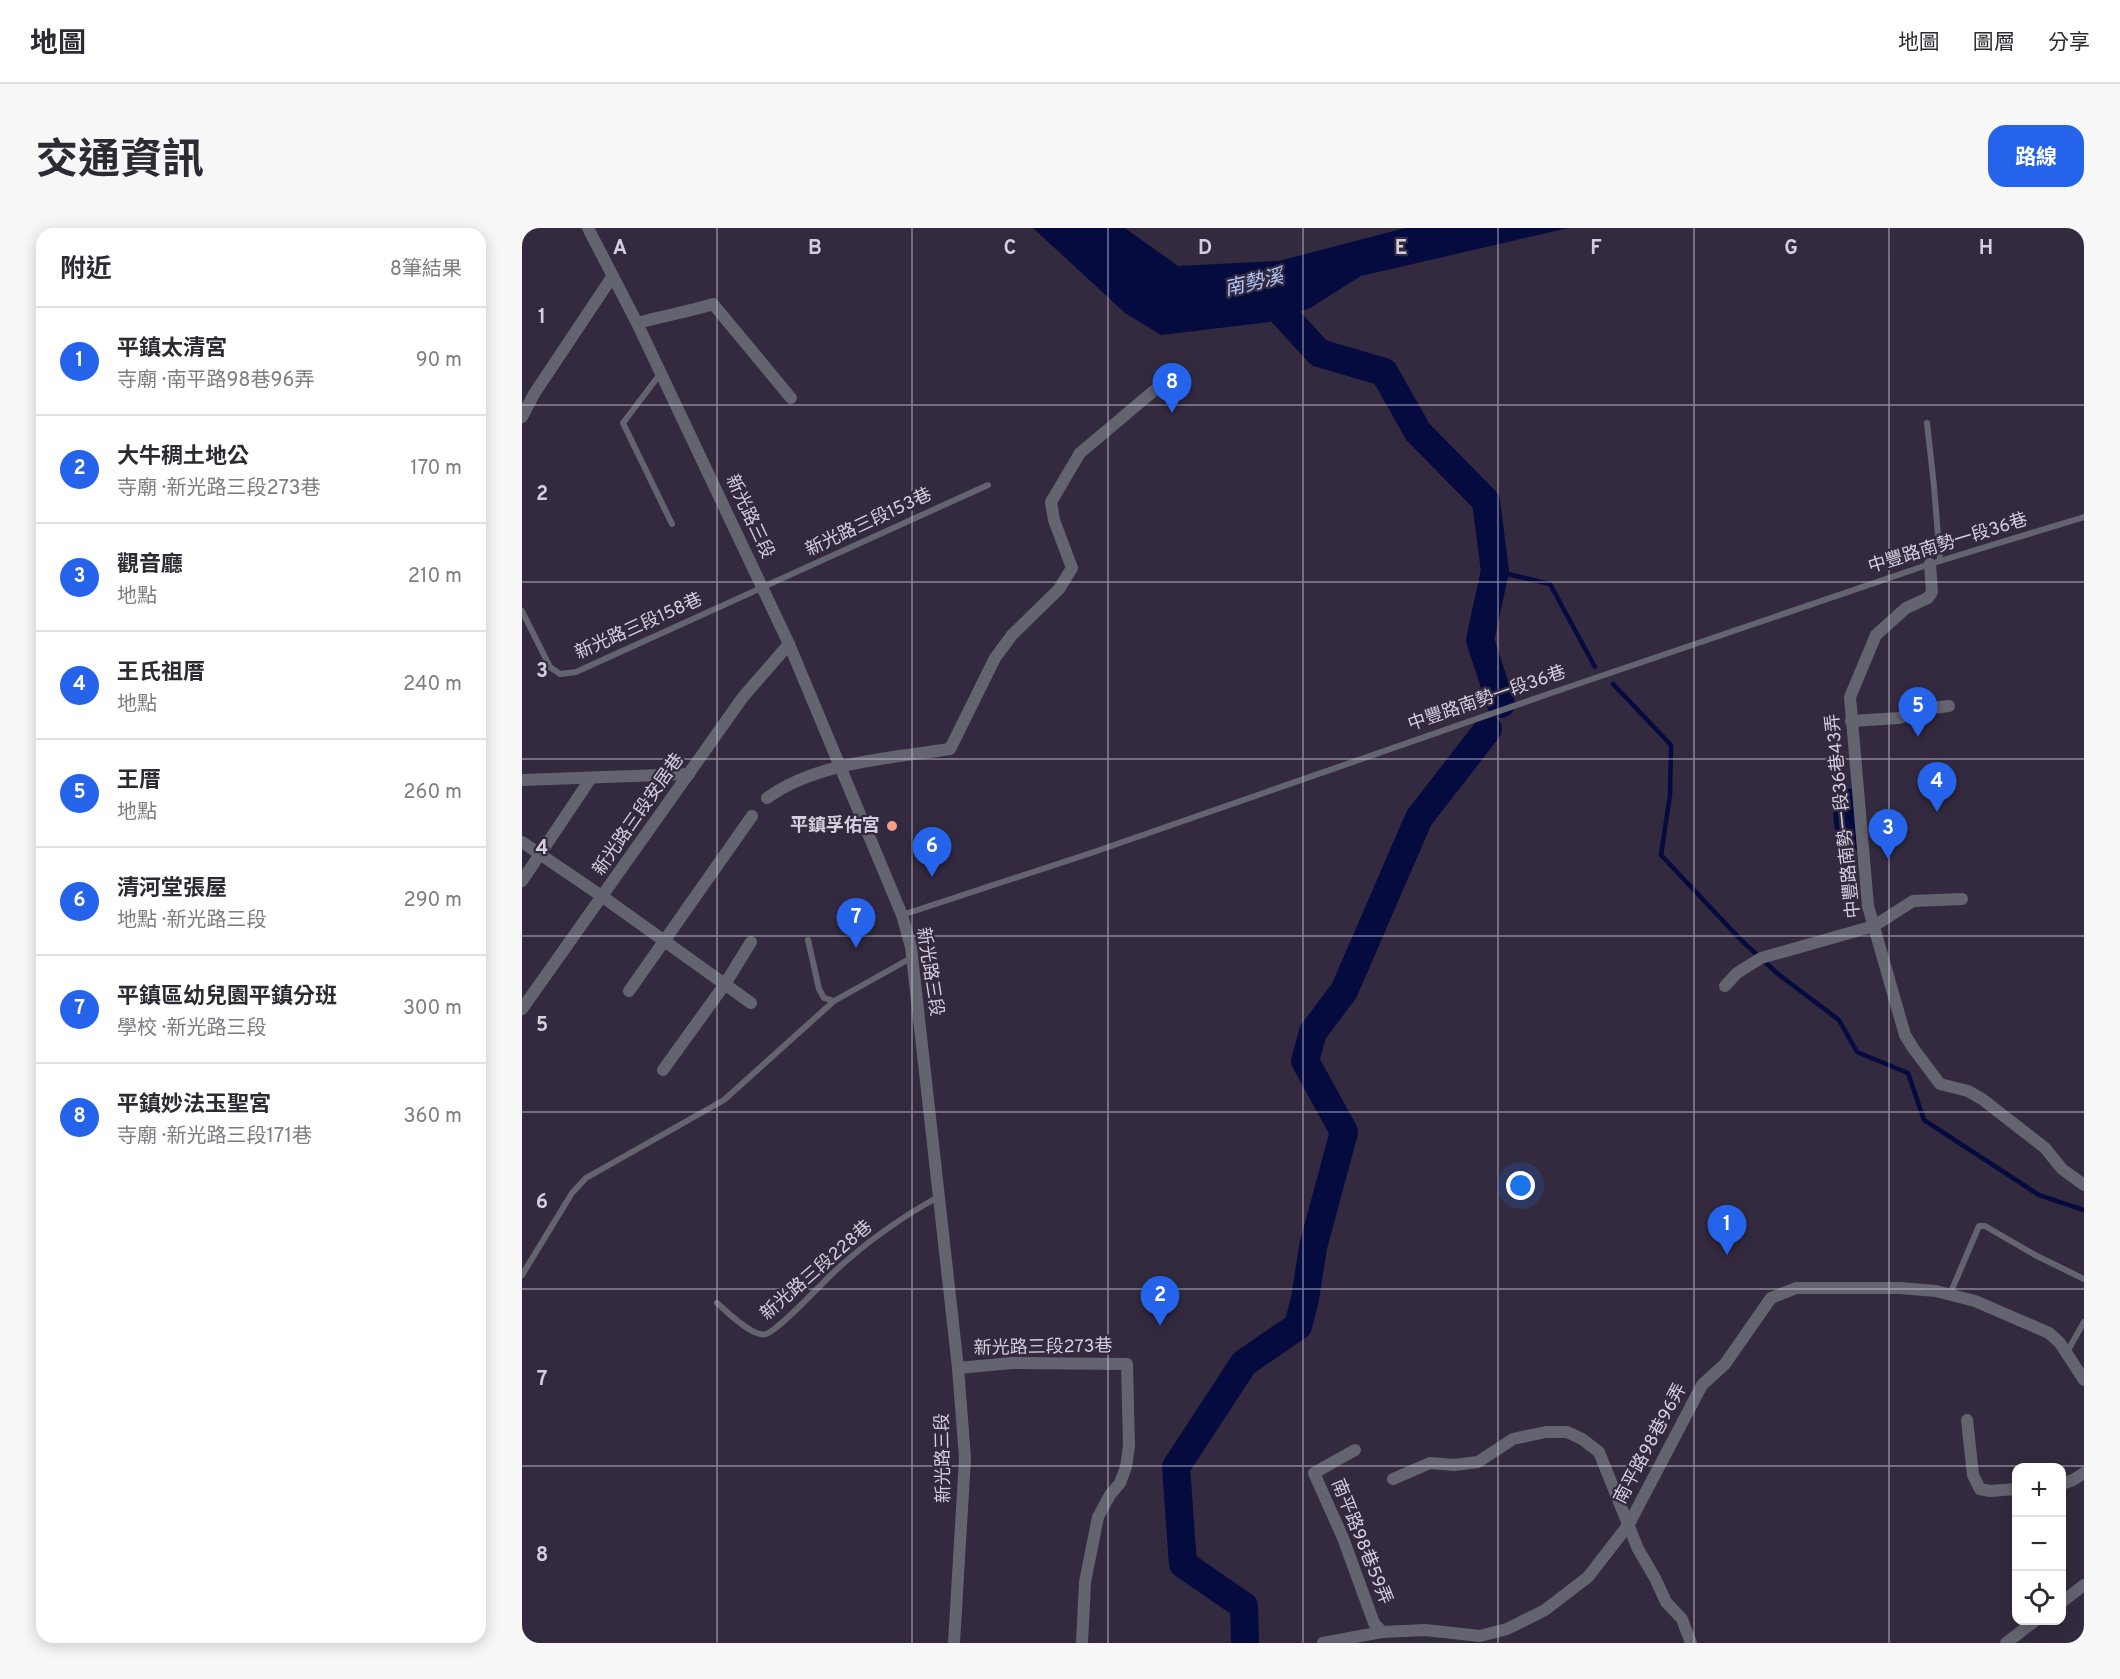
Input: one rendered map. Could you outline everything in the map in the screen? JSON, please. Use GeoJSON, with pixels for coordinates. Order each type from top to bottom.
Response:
{"type":"FeatureCollection","features":[{"type":"Feature","properties":{"kind":"street","name":"新光路三段"},"geometry":{"type":"LineString","coordinates":[[588,228],[637,323],[789,644],[902,915],[912,958],[958,1368],[965,1458],[954,1643]]}},
{"type":"Feature","properties":{"kind":"street"},"geometry":{"type":"LineString","coordinates":[[522,417],[534,394],[612,277]]}},
{"type":"Feature","properties":{"kind":"street"},"geometry":{"type":"LineString","coordinates":[[637,323],[713,304],[790,399]]}},
{"type":"Feature","properties":{"kind":"street"},"geometry":{"type":"LineString","coordinates":[[767,798],[782,787],[840,766],[950,749],[995,658],[1012,635],[1059,589],[1072,568],[1054,520],[1051,502],[1080,453],[1156,389]]}},
{"type":"Feature","properties":{"kind":"street","name":"中豐路南勢一段36巷43弄"},"geometry":{"type":"LineString","coordinates":[[1935,563],[1932,592],[1928,598],[1906,608],[1876,635],[1850,697],[1868,906],[1905,1035],[1940,1084],[1968,1091],[1982,1100],[2045,1148],[2062,1169],[2084,1185]]}},
{"type":"Feature","properties":{"kind":"street","name":"新光路三段安居巷"},"geometry":{"type":"LineString","coordinates":[[522,1010],[743,697],[789,644]]}},
{"type":"Feature","properties":{"kind":"street"},"geometry":{"type":"LineString","coordinates":[[1851,721],[1899,718],[1923,709],[1949,706]]}},
{"type":"Feature","properties":{"kind":"street"},"geometry":{"type":"LineString","coordinates":[[522,780],[689,774]]}},
{"type":"Feature","properties":{"kind":"street"},"geometry":{"type":"LineString","coordinates":[[522,881],[591,778]]}},
{"type":"Feature","properties":{"kind":"street"},"geometry":{"type":"LineString","coordinates":[[629,991],[752,816]]}},
{"type":"Feature","properties":{"kind":"street"},"geometry":{"type":"LineString","coordinates":[[522,842],[751,1003]]}},
{"type":"Feature","properties":{"kind":"street"},"geometry":{"type":"LineString","coordinates":[[1725,986],[1747,965],[1761,958],[1874,926],[1913,901],[1962,898]]}},
{"type":"Feature","properties":{"kind":"street"},"geometry":{"type":"LineString","coordinates":[[663,1070],[725,984],[752,942]]}},
{"type":"Feature","properties":{"kind":"street","name":"南平路98巷96弄"},"geometry":{"type":"LineString","coordinates":[[1629,1524],[1702,1386],[1725,1364],[1771,1298],[1797,1288],[1900,1288],[1936,1291],[1975,1301],[2049,1333],[2067,1352],[2084,1380]]}},
{"type":"Feature","properties":{"kind":"street","name":"新光路三段273巷"},"geometry":{"type":"LineString","coordinates":[[958,1368],[1012,1363],[1127,1364],[1129,1446],[1126,1467],[1120,1483],[1110,1495],[1098,1517],[1085,1582],[1082,1643]]}},
{"type":"Feature","properties":{"kind":"street"},"geometry":{"type":"LineString","coordinates":[[1967,1420],[1972,1475],[1980,1489],[1990,1491],[2012,1489]]}},
{"type":"Feature","properties":{"kind":"street"},"geometry":{"type":"LineString","coordinates":[[1393,1479],[1430,1463],[1454,1465],[1478,1462],[1513,1439],[1546,1432],[1567,1432],[1582,1439],[1599,1452],[1638,1549],[1666,1602],[1682,1619],[1691,1643]]}},
{"type":"Feature","properties":{"kind":"street","name":"南平路98巷59弄"},"geometry":{"type":"LineString","coordinates":[[1355,1450],[1314,1473],[1343,1538],[1374,1623],[1382,1632],[1425,1630],[1480,1636],[1507,1629],[1545,1610],[1588,1577],[1629,1524]]}},
{"type":"Feature","properties":{"kind":"street"},"geometry":{"type":"LineString","coordinates":[[2066,1482],[2084,1473]]}},
{"type":"Feature","properties":{"kind":"street"},"geometry":{"type":"LineString","coordinates":[[2066,1598],[2084,1585]]}},
{"type":"Feature","properties":{"kind":"street"},"geometry":{"type":"LineString","coordinates":[[2006,1643],[2029,1625]]}},
{"type":"Feature","properties":{"kind":"street"},"geometry":{"type":"LineString","coordinates":[[1323,1643],[1382,1632]]}},
{"type":"Feature","properties":{"kind":"lane"},"geometry":{"type":"LineString","coordinates":[[660,373],[623,423],[672,525]]}},
{"type":"Feature","properties":{"kind":"lane"},"geometry":{"type":"LineString","coordinates":[[1927,423],[1934,486],[1935,563]]}},
{"type":"Feature","properties":{"kind":"lane","name":"新光路三段153巷"},"geometry":{"type":"LineString","coordinates":[[763,589],[988,485]]}},
{"type":"Feature","properties":{"kind":"lane","name":"中豐路南勢一段36巷"},"geometry":{"type":"LineString","coordinates":[[902,915],[1091,853],[1935,563],[2084,517]]}},
{"type":"Feature","properties":{"kind":"lane","name":"新光路三段158巷"},"geometry":{"type":"LineString","coordinates":[[522,611],[550,667],[560,674],[576,672],[763,589]]}},
{"type":"Feature","properties":{"kind":"lane"},"geometry":{"type":"LineString","coordinates":[[808,940],[819,989],[824,998],[834,1001]]}},
{"type":"Feature","properties":{"kind":"lane"},"geometry":{"type":"LineString","coordinates":[[522,1275],[572,1192],[586,1178],[724,1100],[834,1001],[912,958]]}},
{"type":"Feature","properties":{"kind":"lane","name":"新光路三段228巷"},"geometry":{"type":"LineString","coordinates":[[717,1303],[754,1333],[765,1335],[780,1325],[835,1271],[875,1239],[938,1197]]}},
{"type":"Feature","properties":{"kind":"lane"},"geometry":{"type":"LineString","coordinates":[[1950,1295],[1979,1226],[1985,1226],[2035,1255],[2084,1279]]}},
{"type":"Feature","properties":{"kind":"lane"},"geometry":{"type":"LineString","coordinates":[[2067,1352],[2084,1322]]}},
{"type":"Feature","properties":{"kind":"water","name":"南勢溪"},"geometry":{"type":"Polygon","coordinates":[[[1033,228],[1125,228],[1178,266],[1279,261],[1405,228],[1568,228],[1361,276],[1310,308],[1270,322],[1161,335],[1125,313],[1033,228]]]}},
{"type":"Feature","properties":{"kind":"water"},"geometry":{"type":"Polygon","coordinates":[[[1852,788],[1857,851],[1840,840],[1834,823],[1835,803],[1839,792],[1852,788]]]}},
{"type":"Feature","properties":{"kind":"waterway","name":"南勢溪"},"geometry":{"type":"LineString","coordinates":[[1265,285],[1275,305],[1319,353],[1384,372],[1418,432],[1486,501],[1495,571],[1480,640],[1501,704]]}},
{"type":"Feature","properties":{"kind":"waterway"},"geometry":{"type":"LineString","coordinates":[[1495,571],[1550,584],[1595,667]]}},
{"type":"Feature","properties":{"kind":"waterway"},"geometry":{"type":"LineString","coordinates":[[1613,684],[1671,745],[1670,795],[1661,855],[1742,941],[1778,974],[1839,1020],[1857,1052],[1908,1073],[1924,1120],[2039,1195],[2084,1210]]}},
{"type":"Feature","properties":{"kind":"waterway"},"geometry":{"type":"LineString","coordinates":[[1245,1643],[1244,1606],[1183,1564],[1176,1467],[1244,1363],[1298,1326],[1305,1299],[1313,1247],[1344,1132],[1305,1061],[1313,1032],[1344,991],[1419,818],[1488,729]]}},
{"type":"Feature","properties":{"kind":"place","name":"平鎮妙法玉聖宮"},"geometry":{"type":"Point","coordinates":[1172,413]}},
{"type":"Feature","properties":{"kind":"place","name":"王厝"},"geometry":{"type":"Point","coordinates":[1918,737]}},
{"type":"Feature","properties":{"kind":"place","name":"王氏祖厝"},"geometry":{"type":"Point","coordinates":[1937,812]}},
{"type":"Feature","properties":{"kind":"place","name":"平鎮孚佑宮"},"geometry":{"type":"Point","coordinates":[892,826]}},
{"type":"Feature","properties":{"kind":"place","name":"觀音廳"},"geometry":{"type":"Point","coordinates":[1888,859]}},
{"type":"Feature","properties":{"kind":"place","name":"清河堂張屋"},"geometry":{"type":"Point","coordinates":[932,877]}},
{"type":"Feature","properties":{"kind":"place","name":"平鎮區幼兒園平鎮分班"},"geometry":{"type":"Point","coordinates":[856,948]}},
{"type":"Feature","properties":{"kind":"place","name":"平鎮太清宮"},"geometry":{"type":"Point","coordinates":[1727,1255]}},
{"type":"Feature","properties":{"kind":"place","name":"大牛稠土地公"},"geometry":{"type":"Point","coordinates":[1160,1326]}}]}
